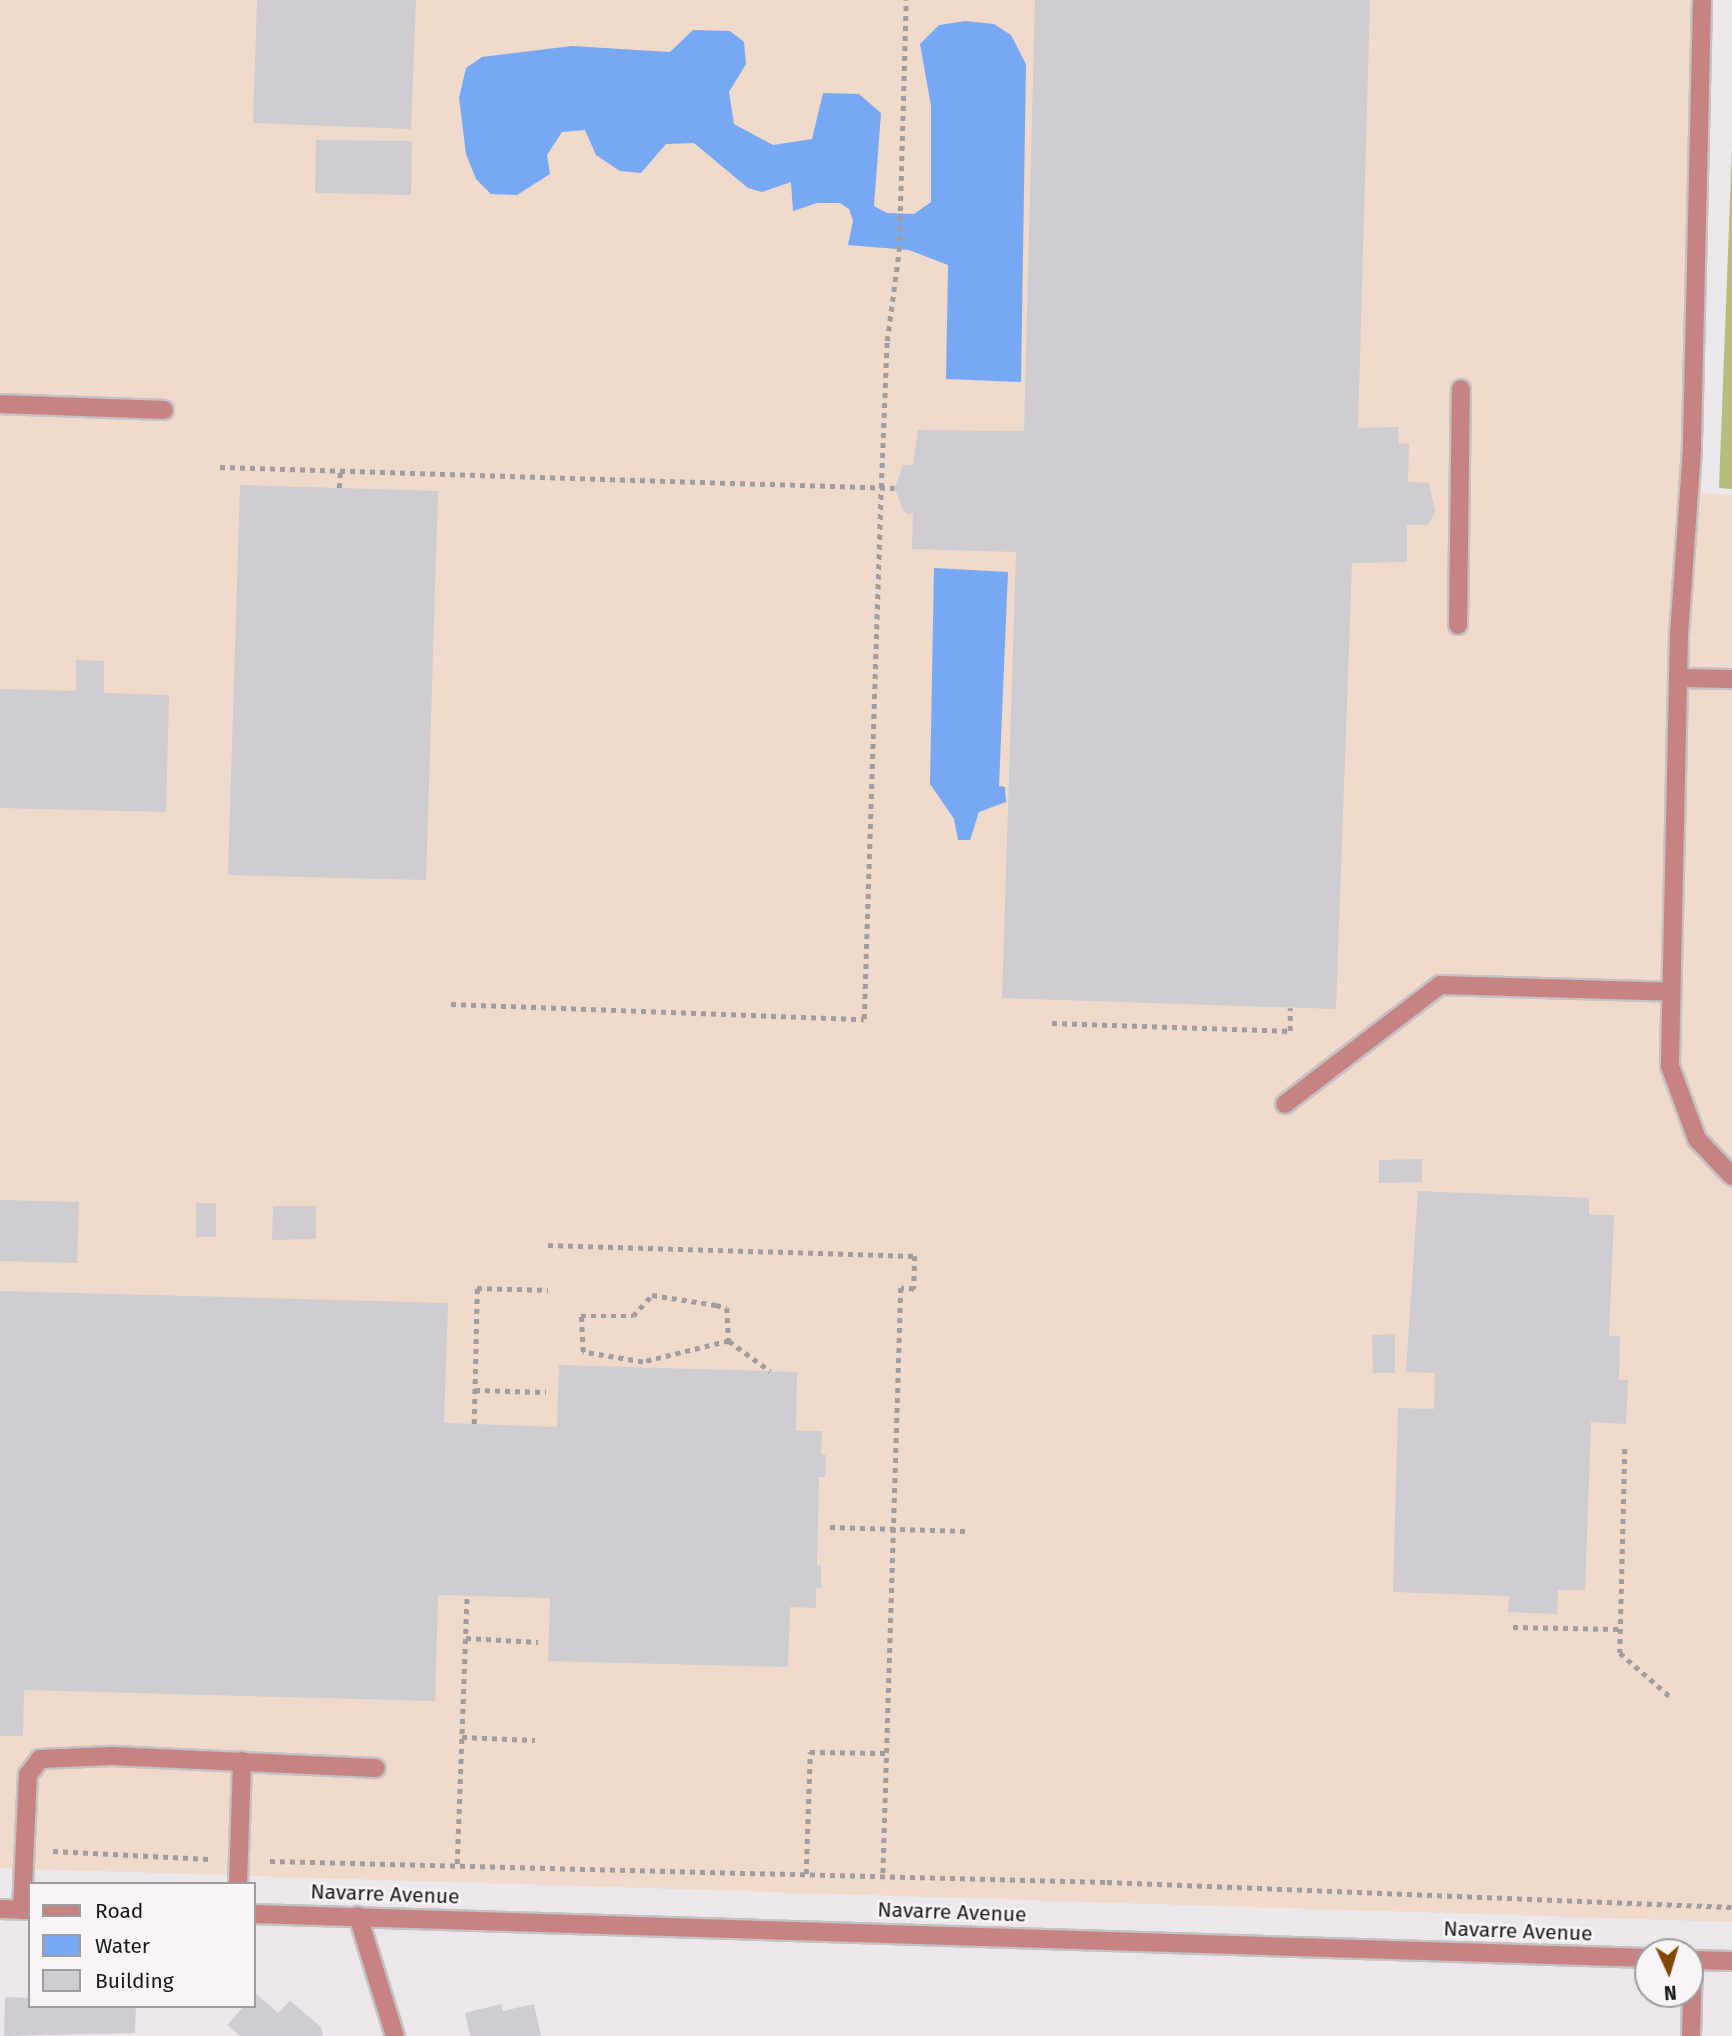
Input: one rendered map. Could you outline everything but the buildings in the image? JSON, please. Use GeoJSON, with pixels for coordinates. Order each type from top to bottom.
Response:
{"type":"FeatureCollection","features":[{"type":"Feature","properties":{"kind":"street"},"geometry":{"type":"LineString","coordinates":[[1703,0],[1692,449],[1678,678],[1670,1066],[1681,1105],[1697,1139],[1732,1175]]}},
{"type":"Feature","properties":{"kind":"street"},"geometry":{"type":"LineString","coordinates":[[1458,625],[1461,389]]}},
{"type":"Feature","properties":{"kind":"street"},"geometry":{"type":"LineString","coordinates":[[0,404],[164,410]]}},
{"type":"Feature","properties":{"kind":"street"},"geometry":{"type":"LineString","coordinates":[[1678,678],[1732,679]]}},
{"type":"Feature","properties":{"kind":"street"},"geometry":{"type":"LineString","coordinates":[[1286,1104],[1440,985],[1671,992]]}},
{"type":"Feature","properties":{"kind":"street"},"geometry":{"type":"LineString","coordinates":[[0,1909],[26,1910],[28,1775],[40,1759],[111,1756],[376,1768]]}},
{"type":"Feature","properties":{"kind":"street"},"geometry":{"type":"LineString","coordinates":[[238,1882],[242,1761]]}},
{"type":"Feature","properties":{"kind":"street","name":"Navarre Avenue"},"geometry":{"type":"LineString","coordinates":[[256,1914],[1634,1958]]}},
{"type":"Feature","properties":{"kind":"street"},"geometry":{"type":"LineString","coordinates":[[358,1916],[395,2036]]}},
{"type":"Feature","properties":{"kind":"street"},"geometry":{"type":"LineString","coordinates":[[1704,1960],[1732,1961]]}},
{"type":"Feature","properties":{"kind":"street"},"geometry":{"type":"LineString","coordinates":[[1691,2008],[1691,2036]]}},
{"type":"Feature","properties":{"kind":"path"},"geometry":{"type":"LineString","coordinates":[[452,1004],[864,1019],[887,341],[899,251],[906,0]]}},
{"type":"Feature","properties":{"kind":"path"},"geometry":{"type":"LineString","coordinates":[[220,467],[895,488]]}},
{"type":"Feature","properties":{"kind":"path"},"geometry":{"type":"LineString","coordinates":[[339,488],[340,471]]}},
{"type":"Feature","properties":{"kind":"path"},"geometry":{"type":"LineString","coordinates":[[1052,1023],[1290,1031],[1290,1008]]}},
{"type":"Feature","properties":{"kind":"path"},"geometry":{"type":"LineString","coordinates":[[548,1245],[915,1256],[914,1289],[901,1288],[883,1876]]}},
{"type":"Feature","properties":{"kind":"path"},"geometry":{"type":"LineString","coordinates":[[474,1424],[477,1288],[548,1290]]}},
{"type":"Feature","properties":{"kind":"path"},"geometry":{"type":"LineString","coordinates":[[729,1341],[727,1308],[716,1305],[652,1295],[633,1316],[581,1316],[583,1352],[643,1362],[729,1341],[770,1371]]}},
{"type":"Feature","properties":{"kind":"path"},"geometry":{"type":"LineString","coordinates":[[475,1390],[546,1392]]}},
{"type":"Feature","properties":{"kind":"path"},"geometry":{"type":"LineString","coordinates":[[1625,1449],[1620,1653],[1673,1699]]}},
{"type":"Feature","properties":{"kind":"path"},"geometry":{"type":"LineString","coordinates":[[830,1527],[966,1531]]}},
{"type":"Feature","properties":{"kind":"path"},"geometry":{"type":"LineString","coordinates":[[457,1864],[467,1596]]}},
{"type":"Feature","properties":{"kind":"path"},"geometry":{"type":"LineString","coordinates":[[1513,1627],[1621,1629]]}},
{"type":"Feature","properties":{"kind":"path"},"geometry":{"type":"LineString","coordinates":[[466,1638],[538,1642]]}},
{"type":"Feature","properties":{"kind":"path"},"geometry":{"type":"LineString","coordinates":[[462,1737],[535,1740]]}},
{"type":"Feature","properties":{"kind":"path"},"geometry":{"type":"LineString","coordinates":[[806,1874],[810,1752],[887,1753]]}},
{"type":"Feature","properties":{"kind":"path"},"geometry":{"type":"LineString","coordinates":[[25,1850],[237,1860],[883,1876],[1732,1907]]}},
{"type":"Feature","properties":{"kind":"shaded area"},"geometry":{"type":"Polygon","coordinates":[[[0,0],[1712,0],[1701,493],[1732,495],[1732,1922],[0,1868],[0,0]]]}},
{"type":"Feature","properties":{"kind":"green space"},"geometry":{"type":"Polygon","coordinates":[[[1732,148],[1732,489],[1719,488],[1732,148]]]}},
{"type":"Feature","properties":{"kind":"water"},"geometry":{"type":"Polygon","coordinates":[[[965,21],[994,24],[1011,35],[1026,64],[1021,382],[946,379],[948,265],[909,250],[848,245],[853,221],[849,209],[840,203],[817,203],[793,211],[791,182],[762,192],[748,188],[694,143],[666,144],[641,173],[620,171],[596,155],[585,130],[562,132],[547,155],[550,174],[517,195],[491,194],[476,179],[466,154],[459,98],[466,68],[482,57],[572,46],[670,52],[693,30],[730,31],[744,42],[746,64],[729,92],[734,124],[773,145],[812,139],[823,93],[859,94],[881,113],[874,206],[887,213],[914,214],[931,202],[931,106],[920,44],[939,25],[965,21]]]}},
{"type":"Feature","properties":{"kind":"water"},"geometry":{"type":"Polygon","coordinates":[[[934,568],[1008,572],[999,786],[1005,787],[1006,802],[979,812],[970,840],[958,840],[954,819],[930,784],[934,568]]]}}]}
